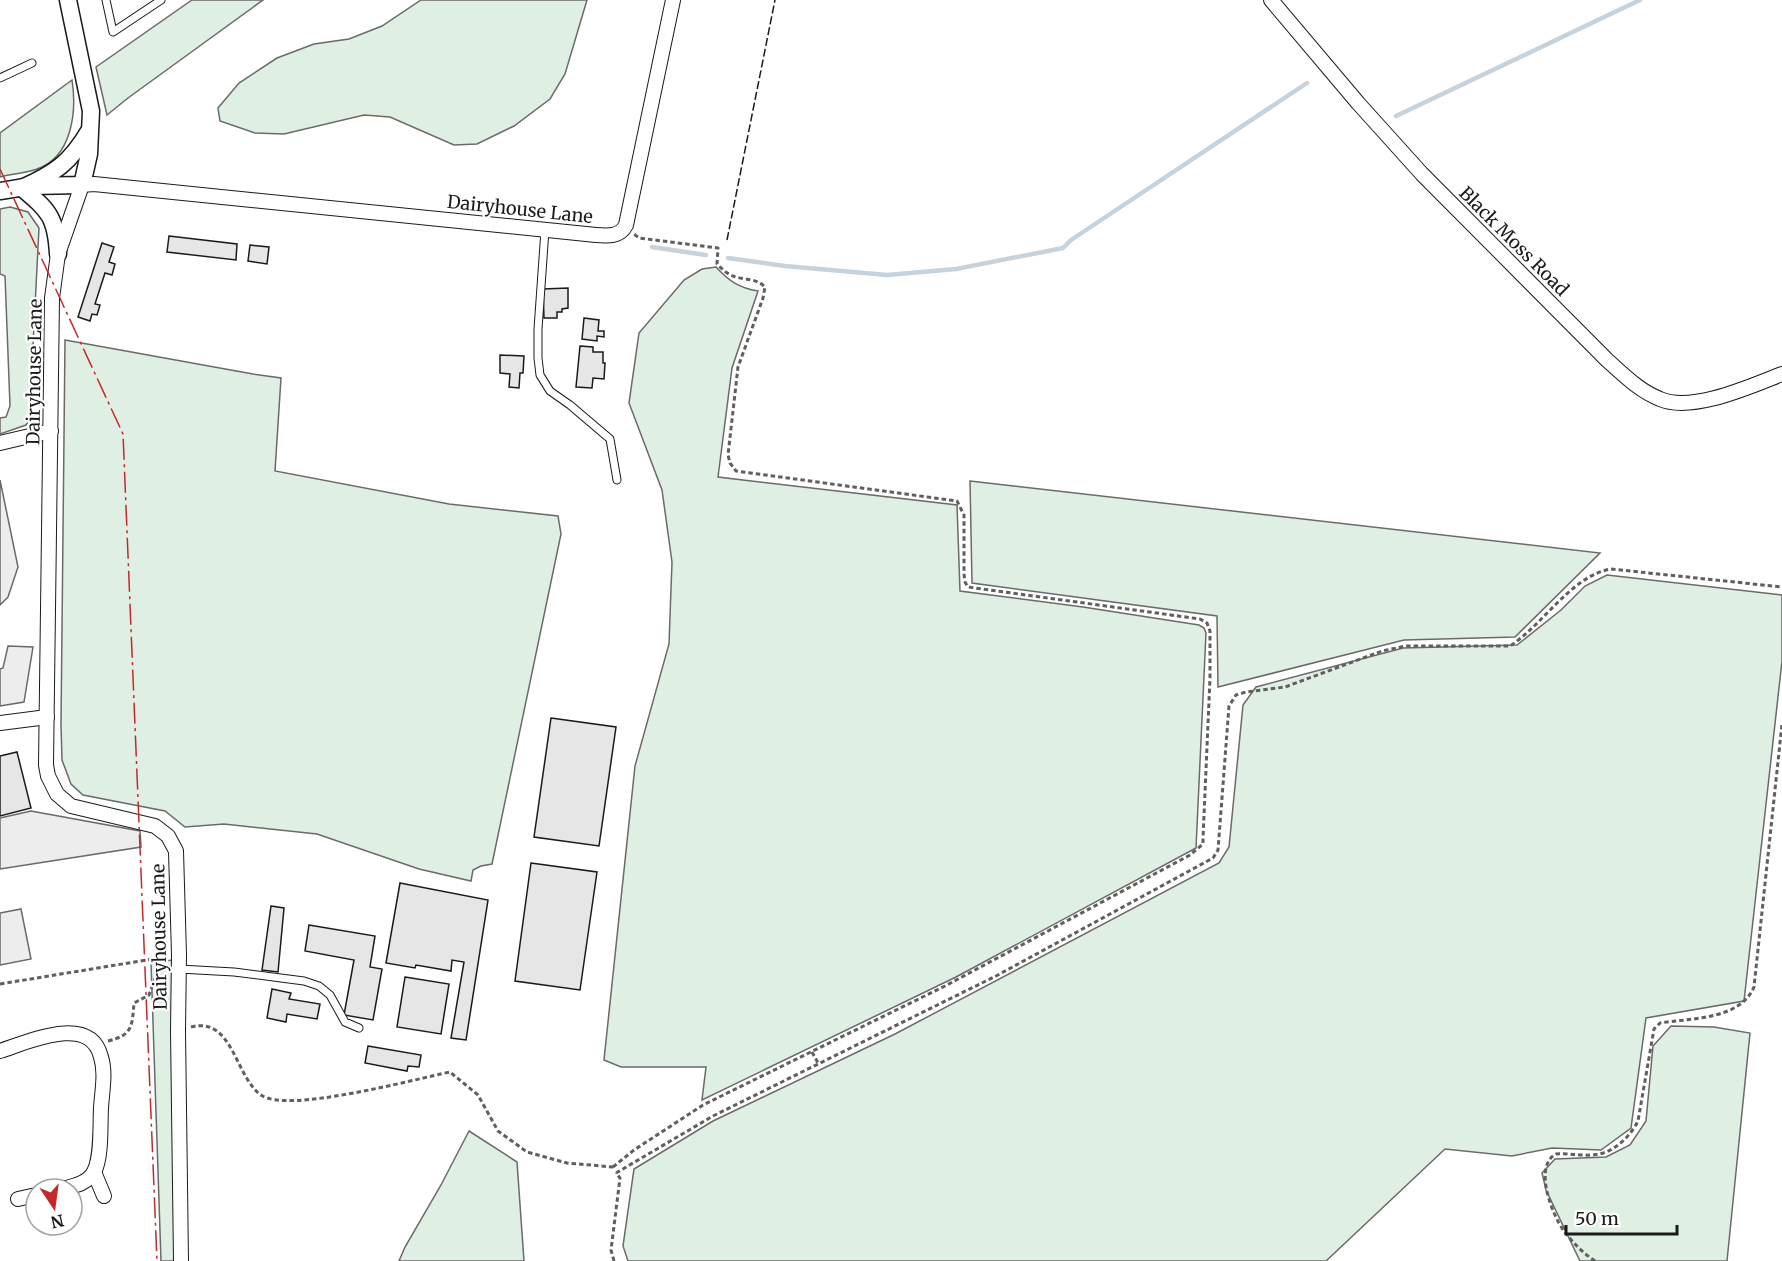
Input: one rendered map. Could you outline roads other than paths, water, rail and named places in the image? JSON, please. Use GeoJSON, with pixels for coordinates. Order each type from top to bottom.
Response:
{"type":"FeatureCollection","features":[{"type":"Feature","properties":{"kind":"street"},"geometry":{"type":"LineString","coordinates":[[0,191],[82,185],[89,154],[91,111],[68,0]]}},
{"type":"Feature","properties":{"kind":"street","name":"Dairyhouse Lane"},"geometry":{"type":"LineString","coordinates":[[181,1261],[175,961],[176,851],[173,843],[162,830],[155,826],[71,806],[62,800],[52,787],[46,765],[52,298],[58,254],[82,185],[94,184],[199,194],[609,236],[620,233],[626,226],[673,0]]}},
{"type":"Feature","properties":{"kind":"street","name":"Black Moss Road"},"geometry":{"type":"LineString","coordinates":[[1272,0],[1358,103],[1422,174],[1607,360],[1638,388],[1661,400],[1688,403],[1716,398],[1782,374]]}},
{"type":"Feature","properties":{"kind":"street"},"geometry":{"type":"LineString","coordinates":[[22,188],[63,165],[80,145],[90,128]]}},
{"type":"Feature","properties":{"kind":"street"},"geometry":{"type":"LineString","coordinates":[[22,188],[50,214],[57,230],[58,254]]}},
{"type":"Feature","properties":{"kind":"street"},"geometry":{"type":"LineString","coordinates":[[0,443],[51,431]]}},
{"type":"Feature","properties":{"kind":"street"},"geometry":{"type":"LineString","coordinates":[[0,723],[47,717]]}},
{"type":"Feature","properties":{"kind":"street"},"geometry":{"type":"LineString","coordinates":[[0,1051],[65,1032],[84,1036],[95,1044],[101,1055],[104,1072],[98,1153],[94,1172],[104,1196]]}},
{"type":"Feature","properties":{"kind":"street"},"geometry":{"type":"LineString","coordinates":[[84,1181],[94,1172]]}},
{"type":"Feature","properties":{"kind":"street"},"geometry":{"type":"LineString","coordinates":[[18,1199],[24,1198]]}},
{"type":"Feature","properties":{"kind":"lane"},"geometry":{"type":"LineString","coordinates":[[106,0],[113,32],[162,0]]}},
{"type":"Feature","properties":{"kind":"lane"},"geometry":{"type":"LineString","coordinates":[[0,78],[32,63]]}},
{"type":"Feature","properties":{"kind":"lane"},"geometry":{"type":"LineString","coordinates":[[545,230],[538,329],[537,358],[540,375],[550,391],[610,438],[617,480]]}},
{"type":"Feature","properties":{"kind":"lane"},"geometry":{"type":"LineString","coordinates":[[175,961],[234,972],[304,981],[319,986],[330,995],[345,1022],[359,1028]]}},
{"type":"Feature","properties":{"kind":"waterway"},"geometry":{"type":"LineString","coordinates":[[1396,116],[1640,0]]}},
{"type":"Feature","properties":{"kind":"waterway"},"geometry":{"type":"LineString","coordinates":[[728,258],[785,266],[887,275],[956,269],[1063,248],[1071,240],[1307,83]]}},
{"type":"Feature","properties":{"kind":"waterway"},"geometry":{"type":"LineString","coordinates":[[652,247],[706,255]]}}]}
